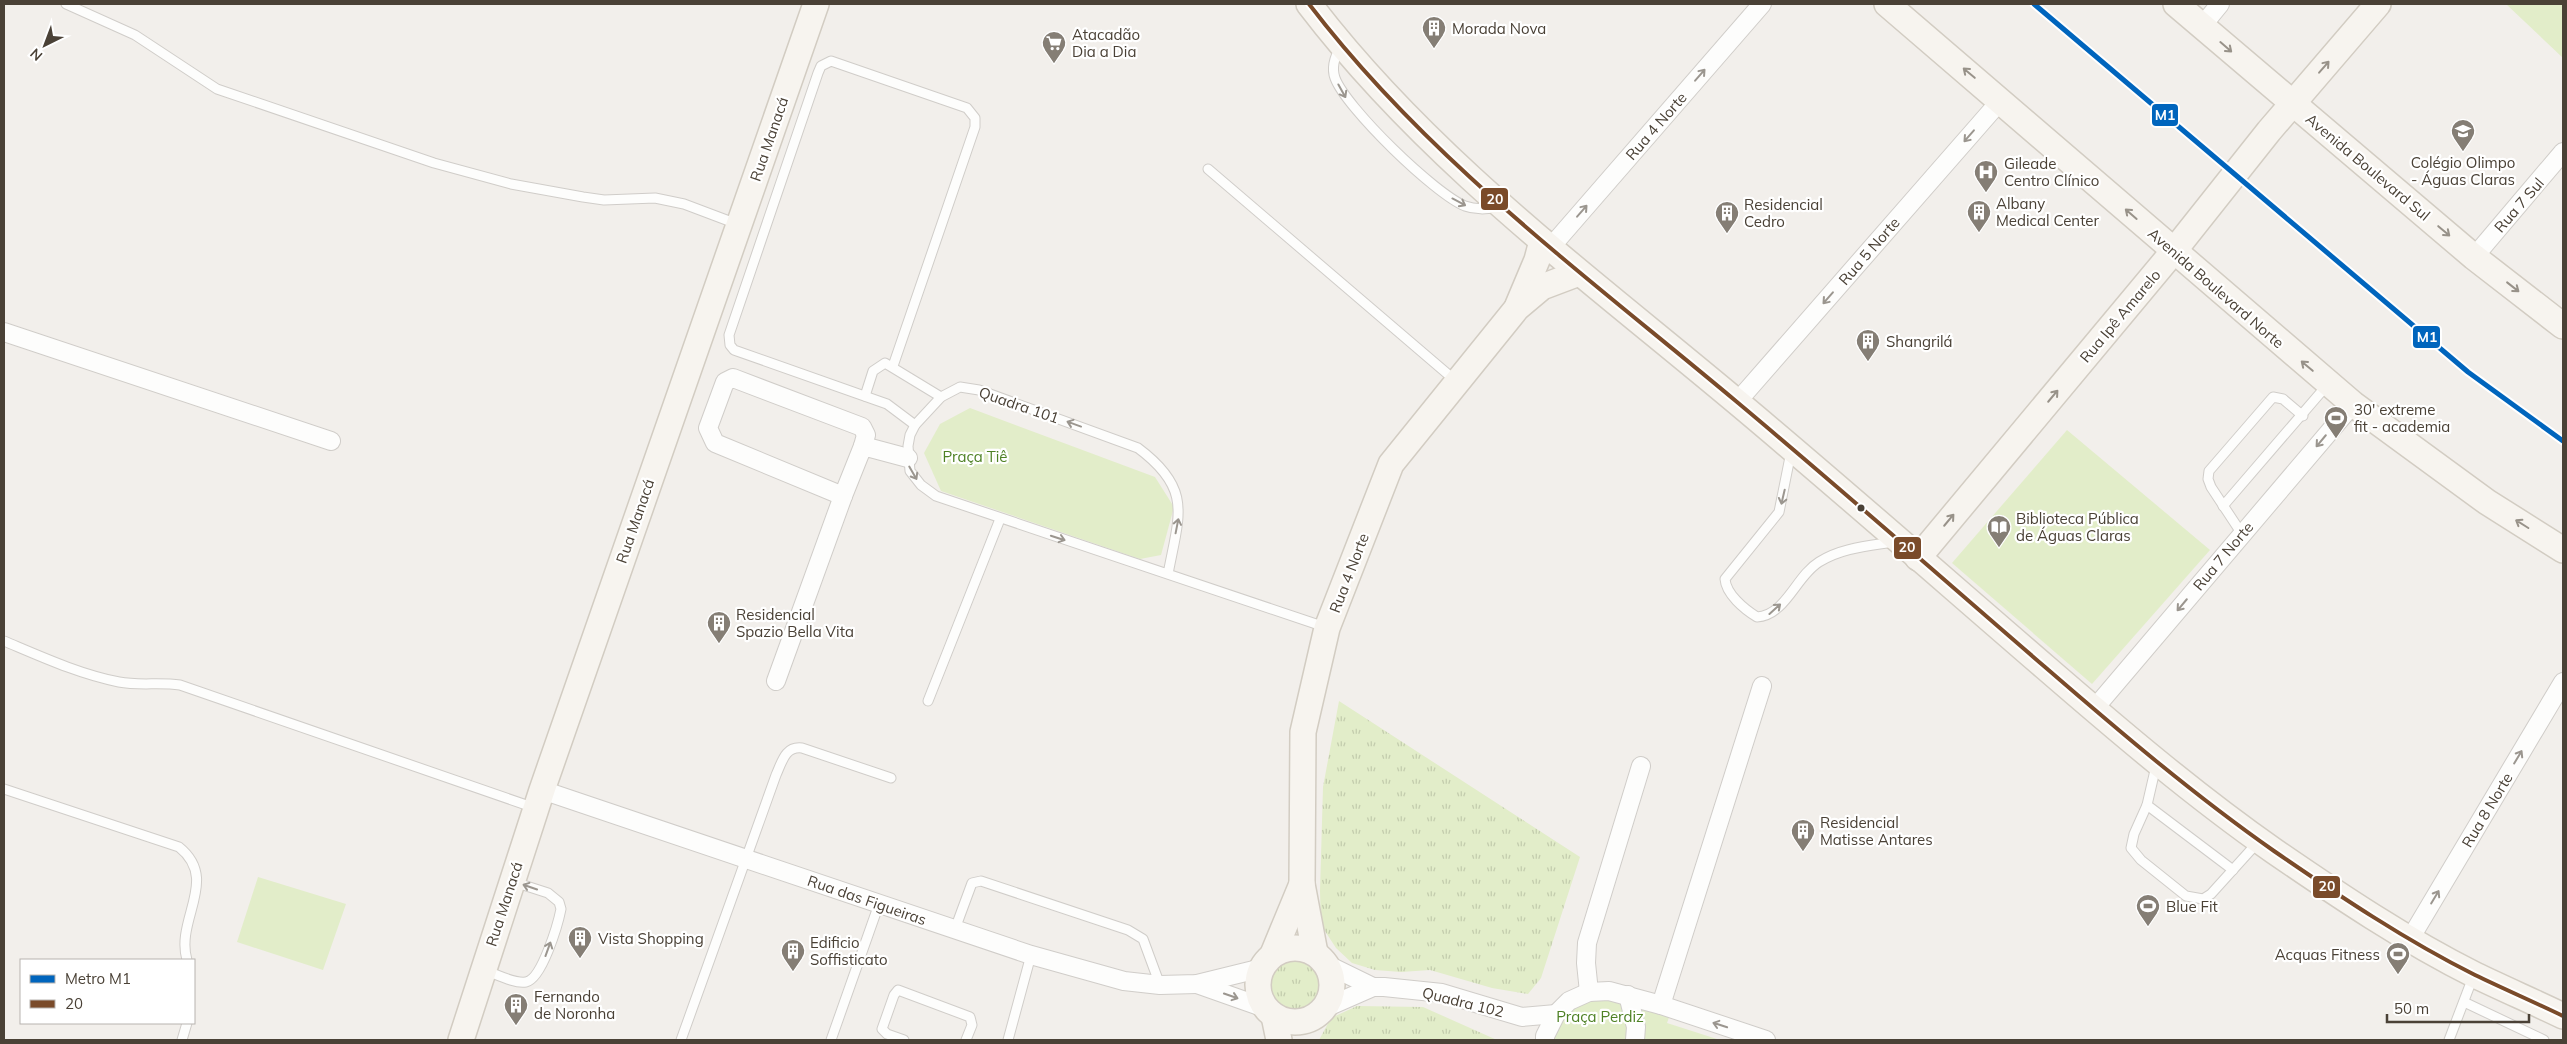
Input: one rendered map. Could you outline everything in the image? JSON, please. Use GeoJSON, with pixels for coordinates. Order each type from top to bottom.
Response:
{"type":"FeatureCollection","features":[{"type":"Feature","properties":{"kind":"street","name":"Rua Manacá"},"geometry":{"type":"LineString","coordinates":[[461,1040],[539,799],[816,4]]}},
{"type":"Feature","properties":{"kind":"street"},"geometry":{"type":"LineString","coordinates":[[1309,4],[1341,46],[1410,120],[1504,208],[1579,273],[1737,402],[2157,761],[2260,840],[2410,939],[2474,974],[2563,1016]]}},
{"type":"Feature","properties":{"kind":"street","name":"Rua 4 Norte"},"geometry":{"type":"LineString","coordinates":[[1517,308],[1537,260],[1546,244],[1762,4]]}},
{"type":"Feature","properties":{"kind":"street","name":"Avenida Boulevard Norte"},"geometry":{"type":"LineString","coordinates":[[1887,4],[2001,100],[2173,252],[2328,384],[2487,502],[2563,550]]}},
{"type":"Feature","properties":{"kind":"street","name":"Avenida Boulevard Sul"},"geometry":{"type":"LineString","coordinates":[[2176,4],[2474,257],[2563,326]]}},
{"type":"Feature","properties":{"kind":"street"},"geometry":{"type":"LineString","coordinates":[[2202,26],[2220,4]]}},
{"type":"Feature","properties":{"kind":"street","name":"Rua Ipê Amarelo"},"geometry":{"type":"LineString","coordinates":[[1918,558],[2173,252],[2292,103],[2378,4]]}},
{"type":"Feature","properties":{"kind":"street","name":"Rua 5 Norte"},"geometry":{"type":"LineString","coordinates":[[1737,402],[2001,100]]}},
{"type":"Feature","properties":{"kind":"street","name":"Rua 7 Sul"},"geometry":{"type":"LineString","coordinates":[[2474,257],[2563,152]]}},
{"type":"Feature","properties":{"kind":"street","name":"Rua 4 Norte"},"geometry":{"type":"LineString","coordinates":[[1321,958],[1302,884],[1303,732],[1327,628],[1391,464],[1517,308],[1542,287],[1579,273]]}},
{"type":"Feature","properties":{"kind":"street"},"geometry":{"type":"LineString","coordinates":[[4,332],[331,441]]}},
{"type":"Feature","properties":{"kind":"street"},"geometry":{"type":"LineString","coordinates":[[776,681],[866,435],[862,427],[734,378],[725,382],[708,428],[715,444],[843,496]]}},
{"type":"Feature","properties":{"kind":"street","name":"Rua 7 Norte"},"geometry":{"type":"LineString","coordinates":[[2094,709],[2353,404]]}},
{"type":"Feature","properties":{"kind":"street"},"geometry":{"type":"LineString","coordinates":[[863,446],[908,458]]}},
{"type":"Feature","properties":{"kind":"street","name":"Rua 8 Norte"},"geometry":{"type":"LineString","coordinates":[[2410,939],[2563,682]]}},
{"type":"Feature","properties":{"kind":"street"},"geometry":{"type":"LineString","coordinates":[[1661,1005],[1762,686]]}},
{"type":"Feature","properties":{"kind":"street"},"geometry":{"type":"LineString","coordinates":[[1590,992],[1586,963],[1588,943],[1641,766]]}},
{"type":"Feature","properties":{"kind":"street","name":"Rua das Figueiras"},"geometry":{"type":"LineString","coordinates":[[539,799],[746,859],[1031,955],[1124,981],[1160,986],[1197,984],[1268,961]]}},
{"type":"Feature","properties":{"kind":"street","name":"Rua 4 Norte"},"geometry":{"type":"LineString","coordinates":[[1268,961],[1302,884]]}},
{"type":"Feature","properties":{"kind":"street"},"geometry":{"type":"LineString","coordinates":[[1279,1040],[1270,1012],[1257,986],[1268,961],[1284,949],[1296,947],[1321,958],[1331,975],[1333,987],[1331,998],[1321,1012],[1309,1040]]}},
{"type":"Feature","properties":{"kind":"street","name":"Quadra 102"},"geometry":{"type":"LineString","coordinates":[[1321,958],[1374,987],[1442,993],[1522,1017],[1556,1014]]}},
{"type":"Feature","properties":{"kind":"street","name":"Rua das Figueiras"},"geometry":{"type":"LineString","coordinates":[[1197,984],[1270,1012]]}},
{"type":"Feature","properties":{"kind":"street","name":"Quadra 102"},"geometry":{"type":"LineString","coordinates":[[1321,1012],[1374,987]]}},
{"type":"Feature","properties":{"kind":"street","name":"Quadra 102"},"geometry":{"type":"LineString","coordinates":[[1522,1017],[1545,1038],[1556,1014],[1569,1000],[1590,992],[1609,991],[1661,1005],[1766,1040]]}},
{"type":"Feature","properties":{"kind":"street"},"geometry":{"type":"LineString","coordinates":[[1628,995],[1636,1027],[1636,1040]]}},
{"type":"Feature","properties":{"kind":"street"},"geometry":{"type":"LineString","coordinates":[[1270,1012],[1284,1021],[1295,1023],[1321,1012]]}},
{"type":"Feature","properties":{"kind":"lane"},"geometry":{"type":"LineString","coordinates":[[66,4],[135,35],[217,89],[434,163],[512,184],[583,197],[604,200],[656,198],[684,204],[740,224]]}},
{"type":"Feature","properties":{"kind":"lane"},"geometry":{"type":"LineString","coordinates":[[893,366],[957,180],[975,118],[967,108],[831,61],[822,66],[818,73],[728,339],[734,350],[887,404],[915,425]]}},
{"type":"Feature","properties":{"kind":"lane"},"geometry":{"type":"LineString","coordinates":[[1208,169],[1457,382]]}},
{"type":"Feature","properties":{"kind":"lane"},"geometry":{"type":"LineString","coordinates":[[865,396],[873,371],[878,365],[885,363],[893,366],[942,397]]}},
{"type":"Feature","properties":{"kind":"lane"},"geometry":{"type":"LineString","coordinates":[[2223,506],[2328,384]]}},
{"type":"Feature","properties":{"kind":"lane","name":"Quadra 101"},"geometry":{"type":"LineString","coordinates":[[908,458],[909,440],[915,425],[942,397],[960,387],[980,390],[1138,448],[1156,462],[1174,487],[1179,502],[1179,513],[1168,574]]}},
{"type":"Feature","properties":{"kind":"lane"},"geometry":{"type":"LineString","coordinates":[[2242,534],[2211,487],[2208,479],[2209,471],[2268,401],[2277,396],[2302,416]]}},
{"type":"Feature","properties":{"kind":"lane"},"geometry":{"type":"LineString","coordinates":[[1792,449],[1779,512],[1725,579],[1728,590],[1749,612],[1757,617],[1773,613],[1817,563],[1834,554],[1899,541]]}},
{"type":"Feature","properties":{"kind":"lane"},"geometry":{"type":"LineString","coordinates":[[908,458],[910,471],[921,485],[936,496],[1327,628]]}},
{"type":"Feature","properties":{"kind":"lane"},"geometry":{"type":"LineString","coordinates":[[928,701],[1000,519]]}},
{"type":"Feature","properties":{"kind":"lane"},"geometry":{"type":"LineString","coordinates":[[4,641],[80,672],[120,682],[180,685],[539,799]]}},
{"type":"Feature","properties":{"kind":"lane"},"geometry":{"type":"LineString","coordinates":[[681,1040],[776,775],[789,750],[794,747],[802,748],[891,778]]}},
{"type":"Feature","properties":{"kind":"lane"},"geometry":{"type":"LineString","coordinates":[[2157,761],[2147,805],[2134,834],[2131,848],[2141,860],[2186,896],[2203,898],[2211,894],[2260,840]]}},
{"type":"Feature","properties":{"kind":"lane"},"geometry":{"type":"LineString","coordinates":[[4,788],[179,846],[188,854],[195,863],[198,878],[185,938],[184,951],[187,959]]}},
{"type":"Feature","properties":{"kind":"lane"},"geometry":{"type":"LineString","coordinates":[[2147,805],[2233,870]]}},
{"type":"Feature","properties":{"kind":"lane"},"geometry":{"type":"LineString","coordinates":[[483,970],[519,982],[530,981],[535,977],[544,961],[560,918],[561,909],[553,897],[511,881]]}},
{"type":"Feature","properties":{"kind":"lane"},"geometry":{"type":"LineString","coordinates":[[955,929],[972,883],[982,881],[1128,930],[1142,939],[1160,986]]}},
{"type":"Feature","properties":{"kind":"lane"},"geometry":{"type":"LineString","coordinates":[[831,1040],[879,904]]}},
{"type":"Feature","properties":{"kind":"lane"},"geometry":{"type":"LineString","coordinates":[[1008,1040],[1031,955]]}},
{"type":"Feature","properties":{"kind":"lane"},"geometry":{"type":"LineString","coordinates":[[2450,1040],[2474,974]]}},
{"type":"Feature","properties":{"kind":"lane"},"geometry":{"type":"LineString","coordinates":[[904,1040],[887,1034],[882,1029],[894,995],[898,990],[970,1017],[972,1025],[966,1040]]}},
{"type":"Feature","properties":{"kind":"lane"},"geometry":{"type":"LineString","coordinates":[[2464,1002],[2544,1040]]}},
{"type":"Feature","properties":{"kind":"lane"},"geometry":{"type":"LineString","coordinates":[[182,1040],[188,1024]]}},
{"type":"Feature","properties":{"kind":"green space"},"geometry":{"type":"Polygon","coordinates":[[[2506,4],[2563,4],[2563,58],[2506,4]]]}},
{"type":"Feature","properties":{"kind":"green space","name":"Praça Tiê"},"geometry":{"type":"Polygon","coordinates":[[[970,408],[1155,477],[1174,507],[1161,555],[1140,559],[941,491],[924,453],[940,424],[970,408]]]}},
{"type":"Feature","properties":{"kind":"green space"},"geometry":{"type":"Polygon","coordinates":[[[2067,430],[2210,550],[2092,684],[1952,563],[2067,430]]]}},
{"type":"Feature","properties":{"kind":"green space"},"geometry":{"type":"Polygon","coordinates":[[[1339,701],[1580,857],[1541,978],[1528,994],[1492,988],[1430,970],[1401,972],[1375,970],[1352,963],[1336,948],[1321,925],[1323,787],[1339,701]]]}},
{"type":"Feature","properties":{"kind":"green space"},"geometry":{"type":"Polygon","coordinates":[[[258,877],[346,904],[323,970],[237,942],[258,877]]]}},
{"type":"Feature","properties":{"kind":"green space"},"geometry":{"type":"Polygon","coordinates":[[[1296,947],[1312,954],[1320,961],[1326,968],[1332,984],[1329,1002],[1317,1014],[1304,1019],[1290,1018],[1278,1013],[1267,1005],[1260,994],[1257,983],[1260,973],[1277,956],[1285,950],[1296,947]]]}},
{"type":"Feature","properties":{"kind":"green space","name":"Praça Perdiz"},"geometry":{"type":"Polygon","coordinates":[[[1589,992],[1672,1009],[1667,1023],[1720,1040],[1545,1040],[1556,1014],[1589,992]]]}},
{"type":"Feature","properties":{"kind":"green space"},"geometry":{"type":"Polygon","coordinates":[[[1357,1006],[1423,1007],[1497,1040],[1319,1040],[1331,1018],[1357,1006]]]}},
{"type":"Feature","properties":{"kind":"metro line","name":"M1"},"geometry":{"type":"LineString","coordinates":[[2034,4],[2468,372],[2563,441]]}},
{"type":"Feature","properties":{"kind":"transit line","name":"20"},"geometry":{"type":"LineString","coordinates":[[1309,4],[1355,61],[1457,166],[1567,262],[1776,435],[2157,762],[2244,830],[2372,916],[2423,947],[2475,975],[2563,1016]]}},
{"type":"Feature","properties":{"kind":"place","name":"Morada Nova"},"geometry":{"type":"Point","coordinates":[1434,49]}},
{"type":"Feature","properties":{"kind":"place","name":"Atacadão Dia a Dia"},"geometry":{"type":"Point","coordinates":[1054,64]}},
{"type":"Feature","properties":{"kind":"place","name":"Colégio Olimpo - Águas Claras"},"geometry":{"type":"Point","coordinates":[2463,152]}},
{"type":"Feature","properties":{"kind":"place","name":"Gileade Centro Clínico"},"geometry":{"type":"Point","coordinates":[1986,193]}},
{"type":"Feature","properties":{"kind":"place","name":"Albany Medical Center"},"geometry":{"type":"Point","coordinates":[1979,233]}},
{"type":"Feature","properties":{"kind":"place","name":"Residencial Cedro"},"geometry":{"type":"Point","coordinates":[1727,234]}},
{"type":"Feature","properties":{"kind":"place","name":"Shangrilá"},"geometry":{"type":"Point","coordinates":[1868,362]}},
{"type":"Feature","properties":{"kind":"place","name":"30' extreme fit - academia"},"geometry":{"type":"Point","coordinates":[2336,439]}},
{"type":"Feature","properties":{"kind":"place","name":"Biblioteca Pública de Águas Claras"},"geometry":{"type":"Point","coordinates":[1999,548]}},
{"type":"Feature","properties":{"kind":"place","name":"Residencial Spazio Bella Vita"},"geometry":{"type":"Point","coordinates":[719,644]}},
{"type":"Feature","properties":{"kind":"place","name":"Residencial Matisse Antares"},"geometry":{"type":"Point","coordinates":[1803,852]}},
{"type":"Feature","properties":{"kind":"place","name":"Blue Fit"},"geometry":{"type":"Point","coordinates":[2148,927]}},
{"type":"Feature","properties":{"kind":"place","name":"Vista Shopping"},"geometry":{"type":"Point","coordinates":[580,959]}},
{"type":"Feature","properties":{"kind":"place","name":"Edificio Soffisticato"},"geometry":{"type":"Point","coordinates":[793,972]}},
{"type":"Feature","properties":{"kind":"place","name":"Acquas Fitness"},"geometry":{"type":"Point","coordinates":[2398,975]}},
{"type":"Feature","properties":{"kind":"place","name":"Fernando de Noronha"},"geometry":{"type":"Point","coordinates":[516,1026]}}]}
